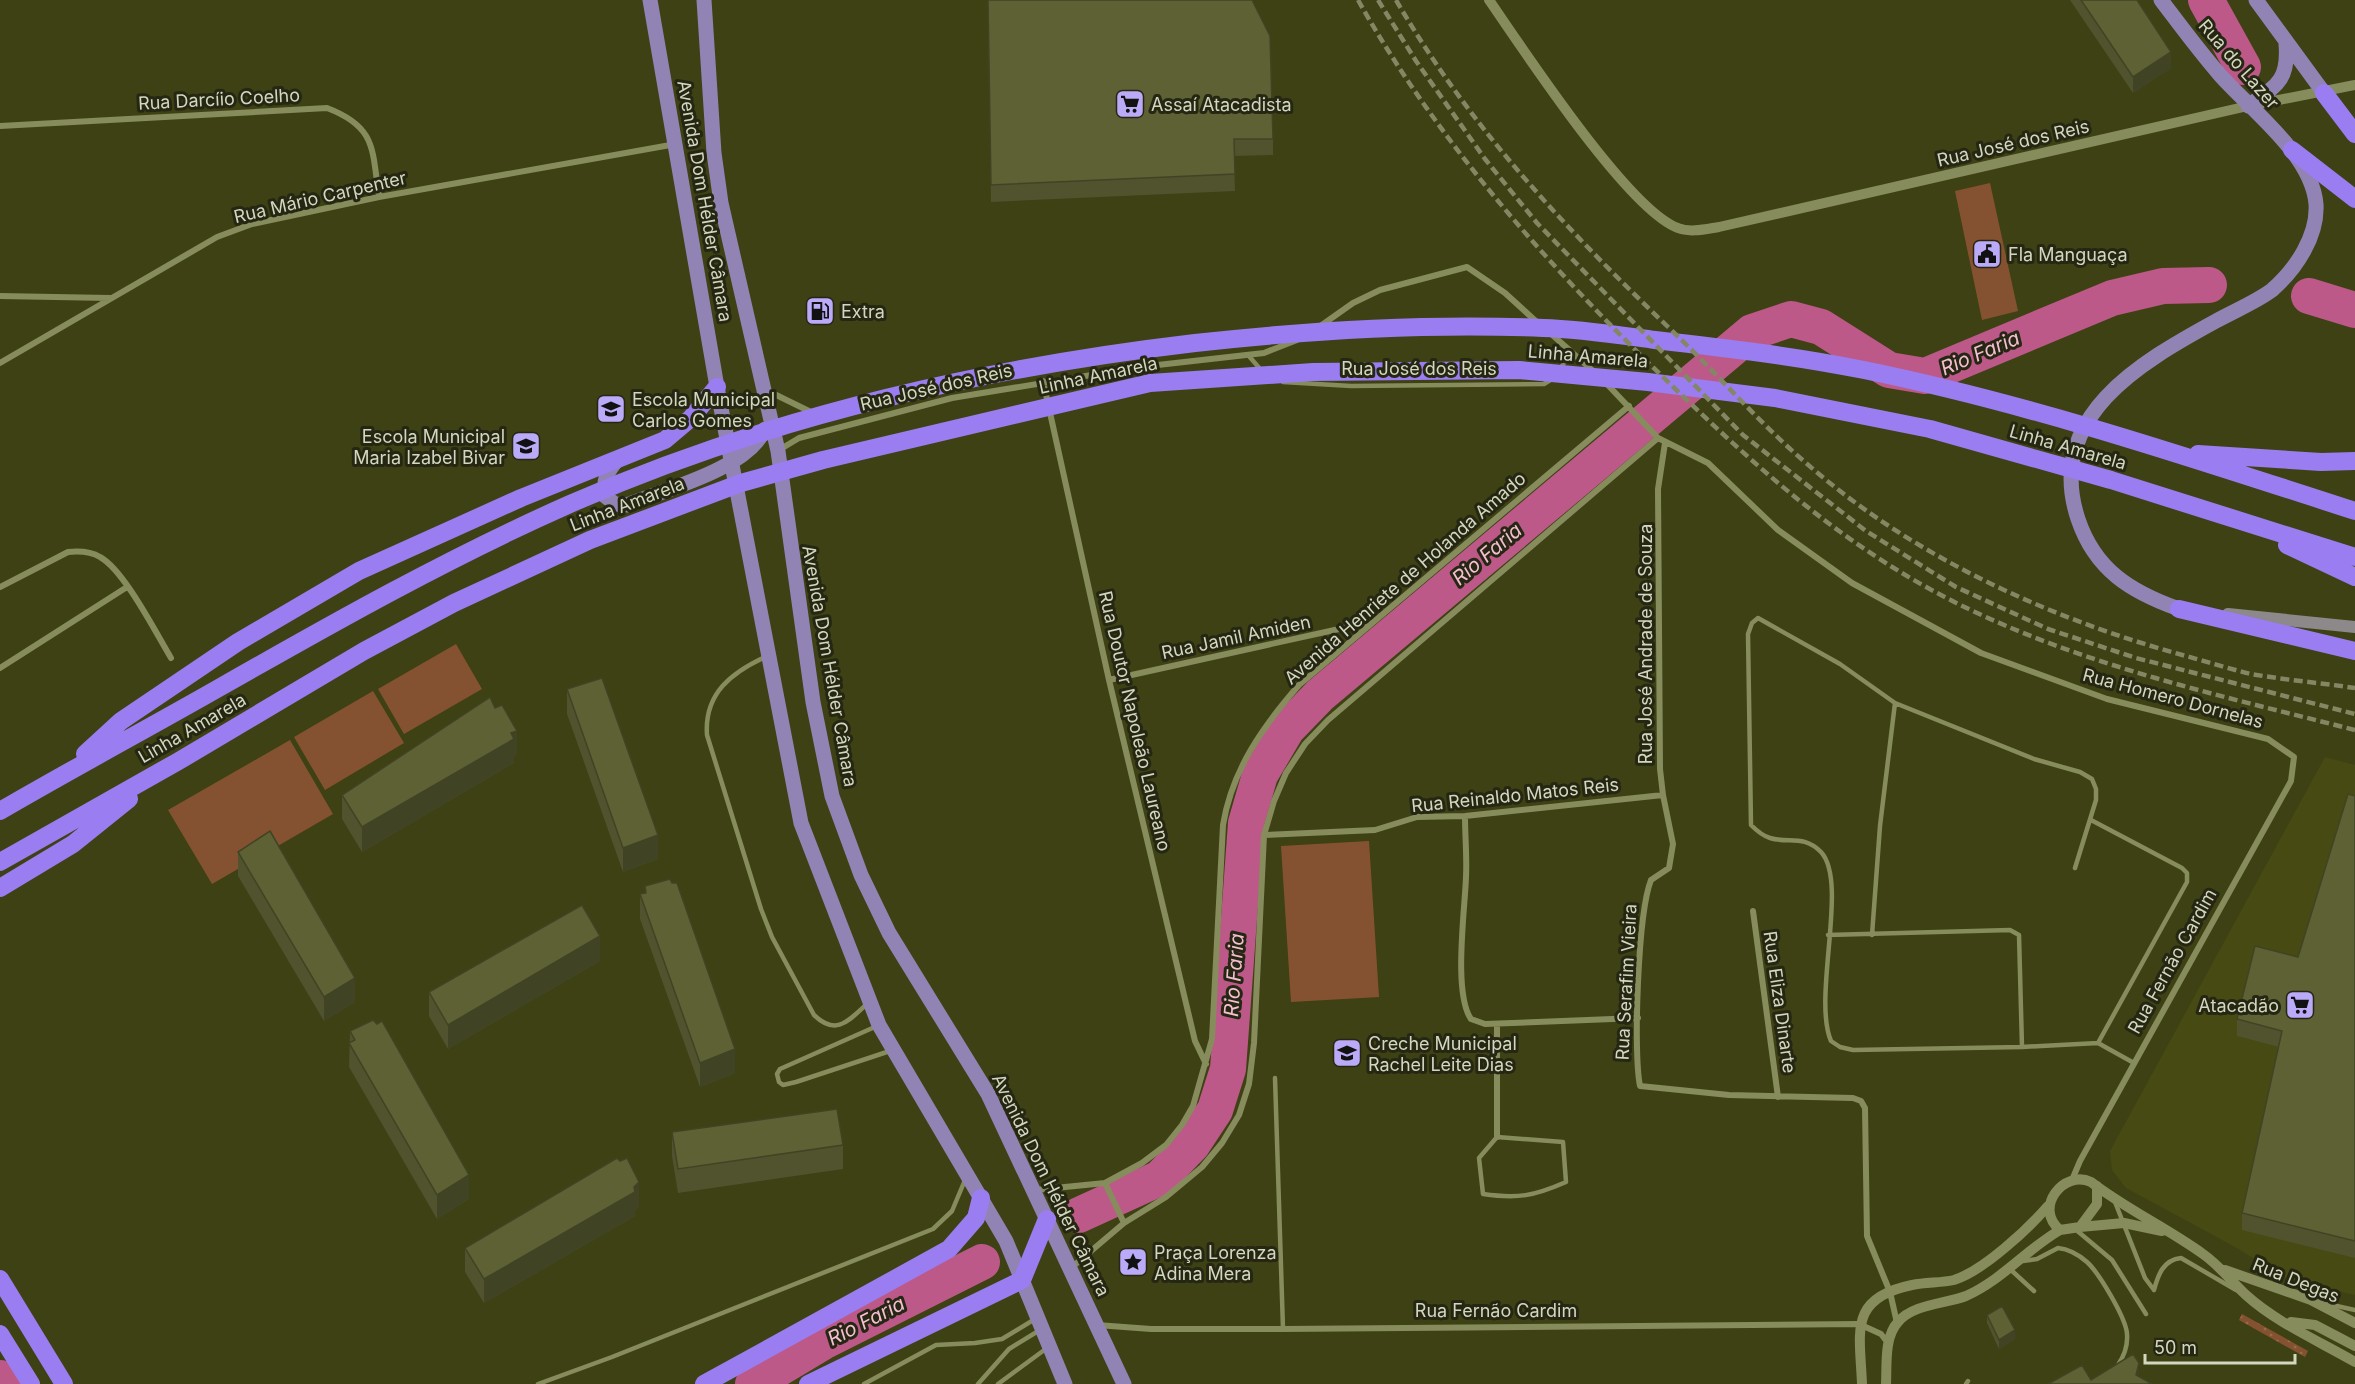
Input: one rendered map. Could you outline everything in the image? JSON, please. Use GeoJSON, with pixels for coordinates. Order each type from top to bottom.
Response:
{"type":"FeatureCollection","features":[{"type":"Feature","properties":{"kind":"highway"},"geometry":{"type":"LineString","coordinates":[[2324,93],[2355,134]]}},
{"type":"Feature","properties":{"kind":"highway"},"geometry":{"type":"LineString","coordinates":[[2292,150],[2355,199]]}},
{"type":"Feature","properties":{"kind":"highway","name":"Linha Amarela"},"geometry":{"type":"LineString","coordinates":[[0,811],[455,557],[576,501],[730,444],[892,395],[1024,368],[1114,353],[1312,330],[1431,326],[1550,328],[1768,354],[1862,370],[1955,391],[2176,453],[2355,511]]}},
{"type":"Feature","properties":{"kind":"highway","name":"Linha Amarela"},"geometry":{"type":"LineString","coordinates":[[0,862],[184,758],[364,651],[454,603],[590,540],[741,483],[824,460],[1150,383],[1313,372],[1519,370],[1648,382],[1774,398],[1930,429],[2111,480],[2355,557]]}},
{"type":"Feature","properties":{"kind":"highway"},"geometry":{"type":"LineString","coordinates":[[64,774],[121,721],[238,642],[359,571],[439,533],[665,440],[679,430],[717,387]]}},
{"type":"Feature","properties":{"kind":"highway"},"geometry":{"type":"LineString","coordinates":[[2176,453],[2321,462],[2355,460]]}},
{"type":"Feature","properties":{"kind":"highway"},"geometry":{"type":"LineString","coordinates":[[2226,516],[2355,577]]}},
{"type":"Feature","properties":{"kind":"highway"},"geometry":{"type":"LineString","coordinates":[[2179,609],[2355,651]]}},
{"type":"Feature","properties":{"kind":"highway"},"geometry":{"type":"LineString","coordinates":[[0,888],[73,844],[184,758]]}},
{"type":"Feature","properties":{"kind":"highway"},"geometry":{"type":"LineString","coordinates":[[704,1384],[949,1249],[976,1218],[981,1198]]}},
{"type":"Feature","properties":{"kind":"highway"},"geometry":{"type":"LineString","coordinates":[[808,1384],[1022,1280],[1047,1219]]}},
{"type":"Feature","properties":{"kind":"highway"},"geometry":{"type":"LineString","coordinates":[[0,1279],[8,1308],[64,1384]]}},
{"type":"Feature","properties":{"kind":"highway"},"geometry":{"type":"LineString","coordinates":[[0,1334],[31,1384]]}},
{"type":"Feature","properties":{"kind":"main road","name":"Avenida Dom Hélder Câmara"},"geometry":{"type":"LineString","coordinates":[[650,0],[677,144],[717,387],[801,823],[879,1025],[1006,1241],[1065,1384]]}},
{"type":"Feature","properties":{"kind":"main road","name":"Avenida Dom Hélder Câmara"},"geometry":{"type":"LineString","coordinates":[[704,0],[715,163],[778,451],[813,702],[832,796],[861,875],[889,933],[988,1094],[1124,1384]]}},
{"type":"Feature","properties":{"kind":"main road","name":"Rua do Lazer"},"geometry":{"type":"LineString","coordinates":[[2161,0],[2197,48],[2248,106],[2292,150],[2310,181],[2316,203],[2314,227],[2303,252],[2271,291],[2158,352],[2126,378],[2090,414],[2079,437],[2071,468],[2073,504],[2082,530],[2098,557],[2125,585],[2151,599],[2179,609]]}},
{"type":"Feature","properties":{"kind":"main road"},"geometry":{"type":"LineString","coordinates":[[2256,0],[2324,93]]}},
{"type":"Feature","properties":{"kind":"main road"},"geometry":{"type":"LineString","coordinates":[[2248,106],[2277,85],[2285,73],[2288,63],[2286,44]]}},
{"type":"Feature","properties":{"kind":"main road"},"geometry":{"type":"LineString","coordinates":[[618,459],[607,472],[604,484],[605,496],[615,504],[627,505],[733,463],[762,437],[771,418]]}},
{"type":"Feature","properties":{"kind":"main road"},"geometry":{"type":"LineString","coordinates":[[2179,609],[2352,626]]}},
{"type":"Feature","properties":{"kind":"street","name":"Rua José dos Reis"},"geometry":{"type":"LineString","coordinates":[[1489,0],[1546,81],[1616,172],[1645,205],[1679,229],[1719,227],[2248,106],[2324,93],[2355,85]]}},
{"type":"Feature","properties":{"kind":"street","name":"Rua Darcíio Coelho"},"geometry":{"type":"LineString","coordinates":[[0,126],[327,108],[348,116],[364,129],[372,149],[379,197]]}},
{"type":"Feature","properties":{"kind":"street","name":"Rua Mário Carpenter"},"geometry":{"type":"LineString","coordinates":[[0,363],[225,234],[252,224],[379,197],[677,144]]}},
{"type":"Feature","properties":{"kind":"street","name":"Rua José dos Reis"},"geometry":{"type":"LineString","coordinates":[[778,451],[799,438],[952,398],[1043,381],[1270,351],[1294,342],[1373,293],[1467,267],[1505,293],[1572,352]]}},
{"type":"Feature","properties":{"kind":"street"},"geometry":{"type":"LineString","coordinates":[[0,296],[111,298]]}},
{"type":"Feature","properties":{"kind":"street","name":"Rua Homero Dornelas"},"geometry":{"type":"LineString","coordinates":[[1572,352],[1629,406],[1658,438],[1665,443],[1687,450],[1708,463],[1778,530],[1852,583],[1981,652],[2107,699],[2268,739],[2294,757]]}},
{"type":"Feature","properties":{"kind":"street","name":"Rua Doutor Napoleão Laureano"},"geometry":{"type":"LineString","coordinates":[[1043,381],[1109,680],[1195,1041],[1206,1065]]}},
{"type":"Feature","properties":{"kind":"street","name":"Rua José dos Reis"},"geometry":{"type":"LineString","coordinates":[[764,389],[844,425]]}},
{"type":"Feature","properties":{"kind":"street","name":"Avenida Henriete de Holanda Amado"},"geometry":{"type":"LineString","coordinates":[[1035,1190],[1105,1183],[1142,1163],[1166,1145],[1193,1106],[1212,1039],[1223,825],[1226,805],[1254,741],[1275,712],[1299,685],[1629,406]]}},
{"type":"Feature","properties":{"kind":"street"},"geometry":{"type":"LineString","coordinates":[[1070,1269],[1124,1223],[1166,1197],[1202,1167],[1222,1143],[1239,1115],[1249,1084],[1254,1043],[1264,835],[1274,801],[1286,773],[1305,744],[1328,720],[1594,490],[1658,438]]}},
{"type":"Feature","properties":{"kind":"street","name":"Rua José Andrade de Souza"},"geometry":{"type":"LineString","coordinates":[[1651,880],[1669,868],[1673,844],[1663,795],[1658,489],[1665,443]]}},
{"type":"Feature","properties":{"kind":"street"},"geometry":{"type":"LineString","coordinates":[[0,587],[68,552],[79,551],[100,556],[110,564],[127,587],[171,658]]}},
{"type":"Feature","properties":{"kind":"street"},"geometry":{"type":"LineString","coordinates":[[0,668],[127,587]]}},
{"type":"Feature","properties":{"kind":"street","name":"Rua Jamil Amiden"},"geometry":{"type":"LineString","coordinates":[[1109,680],[1348,627],[1370,626]]}},
{"type":"Feature","properties":{"kind":"street","name":"Rua Fernão Cardim"},"geometry":{"type":"LineString","coordinates":[[2072,1180],[2080,1161],[2291,781],[2294,757]]}},
{"type":"Feature","properties":{"kind":"street","name":"Rua Reinaldo Matos Reis"},"geometry":{"type":"LineString","coordinates":[[1264,835],[1374,830],[1417,817],[1465,816],[1663,795]]}},
{"type":"Feature","properties":{"kind":"street"},"geometry":{"type":"LineString","coordinates":[[1465,816],[1466,876],[1461,932],[1464,1001],[1467,1013],[1478,1023],[1497,1024],[1638,1018]]}},
{"type":"Feature","properties":{"kind":"street","name":"Rua Serafim Vieira"},"geometry":{"type":"LineString","coordinates":[[1651,880],[1643,923],[1637,1071],[1640,1086],[1778,1097]]}},
{"type":"Feature","properties":{"kind":"street","name":"Rua Eliza Dinarte"},"geometry":{"type":"LineString","coordinates":[[1753,911],[1778,1097]]}},
{"type":"Feature","properties":{"kind":"street"},"geometry":{"type":"LineString","coordinates":[[1497,1024],[1497,1137]]}},
{"type":"Feature","properties":{"kind":"street"},"geometry":{"type":"LineString","coordinates":[[1778,1097],[1853,1098],[1861,1101],[1864,1108],[1867,1236],[1890,1292],[1897,1323]]}},
{"type":"Feature","properties":{"kind":"street"},"geometry":{"type":"LineString","coordinates":[[1862,1384],[1859,1324],[1870,1304],[1890,1292],[1909,1285],[1954,1280],[2023,1233],[2048,1206],[2058,1191],[2072,1180],[2085,1179],[2097,1186],[2097,1204],[2077,1228],[2060,1230],[2014,1265],[1966,1295],[1916,1311],[1897,1323],[1888,1343],[1886,1384]]}},
{"type":"Feature","properties":{"kind":"street"},"geometry":{"type":"LineString","coordinates":[[1105,1183],[1124,1223]]}},
{"type":"Feature","properties":{"kind":"street","name":"Rua Degas"},"geometry":{"type":"LineString","coordinates":[[2097,1186],[2223,1269],[2311,1300],[2355,1323]]}},
{"type":"Feature","properties":{"kind":"street"},"geometry":{"type":"LineString","coordinates":[[2048,1206],[2053,1225],[2060,1230]]}},
{"type":"Feature","properties":{"kind":"street","name":"Rua Degas"},"geometry":{"type":"LineString","coordinates":[[2077,1228],[2124,1223],[2168,1233]]}},
{"type":"Feature","properties":{"kind":"street","name":"Rua Degas"},"geometry":{"type":"LineString","coordinates":[[2223,1269],[2246,1294],[2284,1321],[2355,1362]]}},
{"type":"Feature","properties":{"kind":"street"},"geometry":{"type":"LineString","coordinates":[[2284,1321],[2315,1325],[2355,1346]]}},
{"type":"Feature","properties":{"kind":"street"},"geometry":{"type":"LineString","coordinates":[[1859,1324],[1881,1334],[1888,1343]]}},
{"type":"Feature","properties":{"kind":"street","name":"Rua Fernão Cardim"},"geometry":{"type":"LineString","coordinates":[[1097,1325],[1151,1329],[1283,1329],[1859,1324]]}},
{"type":"Feature","properties":{"kind":"lane","name":"Rua José dos Reis"},"geometry":{"type":"LineString","coordinates":[[1248,355],[1270,378],[1282,382],[1296,385],[1382,386],[1544,384],[1554,377],[1572,352]]}},
{"type":"Feature","properties":{"kind":"lane"},"geometry":{"type":"LineString","coordinates":[[2075,868],[2096,800],[2096,789],[2092,779],[2080,772],[2034,759],[1895,703],[1840,664],[1770,623],[1758,618],[1752,623],[1748,634],[1751,825],[1770,839],[1800,839],[1822,853],[1833,888],[1824,1018],[1831,1041],[1840,1047],[1853,1050],[2022,1047],[2097,1042],[2134,1064]]}},
{"type":"Feature","properties":{"kind":"lane"},"geometry":{"type":"LineString","coordinates":[[769,655],[746,666],[727,681],[710,702],[706,718],[707,735],[761,909],[772,937],[814,1015],[825,1025],[836,1026],[843,1024],[870,1002]]}},
{"type":"Feature","properties":{"kind":"lane"},"geometry":{"type":"LineString","coordinates":[[1872,935],[1880,826],[1895,703]]}},
{"type":"Feature","properties":{"kind":"lane"},"geometry":{"type":"LineString","coordinates":[[2091,820],[2182,868],[2187,873],[2187,882],[2097,1042]]}},
{"type":"Feature","properties":{"kind":"lane"},"geometry":{"type":"LineString","coordinates":[[1828,935],[2010,930],[2019,935],[2022,1047]]}},
{"type":"Feature","properties":{"kind":"lane"},"geometry":{"type":"LineString","coordinates":[[879,1025],[780,1069],[777,1074],[778,1082],[783,1085],[796,1082],[893,1050]]}},
{"type":"Feature","properties":{"kind":"lane"},"geometry":{"type":"LineString","coordinates":[[1275,1078],[1283,1329]]}},
{"type":"Feature","properties":{"kind":"lane"},"geometry":{"type":"LineString","coordinates":[[1497,1137],[1563,1142],[1566,1182],[1540,1194],[1513,1199],[1483,1194],[1479,1158],[1497,1137]]}},
{"type":"Feature","properties":{"kind":"lane"},"geometry":{"type":"LineString","coordinates":[[537,1384],[612,1357],[933,1229],[952,1211],[967,1174]]}},
{"type":"Feature","properties":{"kind":"lane"},"geometry":{"type":"LineString","coordinates":[[2112,1196],[2145,1278],[2154,1290],[2164,1267],[2174,1259],[2181,1258],[2216,1281],[2246,1294]]}},
{"type":"Feature","properties":{"kind":"lane"},"geometry":{"type":"LineString","coordinates":[[2077,1228],[2112,1260],[2146,1314]]}},
{"type":"Feature","properties":{"kind":"lane"},"geometry":{"type":"LineString","coordinates":[[2034,1291],[2014,1265],[2062,1248],[2089,1265],[2124,1320],[2127,1334],[2126,1348],[2115,1369]]}},
{"type":"Feature","properties":{"kind":"lane"},"geometry":{"type":"LineString","coordinates":[[2311,1300],[2355,1310]]}},
{"type":"Feature","properties":{"kind":"lane"},"geometry":{"type":"LineString","coordinates":[[864,1384],[871,1378],[936,1345],[1002,1339],[1040,1324]]}},
{"type":"Feature","properties":{"kind":"lane"},"geometry":{"type":"LineString","coordinates":[[978,1384],[1009,1349],[1040,1324]]}},
{"type":"Feature","properties":{"kind":"lane"},"geometry":{"type":"LineString","coordinates":[[998,1384],[1050,1346]]}},
{"type":"Feature","properties":{"kind":"shaded area","name":"Fla Manguaça"},"geometry":{"type":"Polygon","coordinates":[[[1990,183],[2018,311],[1982,320],[1955,191],[1990,183]]]}},
{"type":"Feature","properties":{"kind":"shaded area"},"geometry":{"type":"Polygon","coordinates":[[[456,644],[482,689],[404,734],[378,689],[456,644]]]}},
{"type":"Feature","properties":{"kind":"shaded area"},"geometry":{"type":"Polygon","coordinates":[[[373,691],[404,743],[325,790],[294,737],[373,691]]]}},
{"type":"Feature","properties":{"kind":"shaded area"},"geometry":{"type":"Polygon","coordinates":[[[290,740],[333,814],[212,884],[168,810],[290,740]]]}},
{"type":"Feature","properties":{"kind":"shaded area"},"geometry":{"type":"Polygon","coordinates":[[[2325,757],[2355,765],[2355,1295],[2287,1279],[2235,1247],[2126,1188],[2112,1170],[2110,1151],[2325,757]]]}},
{"type":"Feature","properties":{"kind":"shaded area"},"geometry":{"type":"Polygon","coordinates":[[[1369,841],[1379,997],[1291,1002],[1281,846],[1369,841]]]}},
{"type":"Feature","properties":{"kind":"shaded area"},"geometry":{"type":"Polygon","coordinates":[[[2242,1314],[2308,1351],[2305,1357],[2239,1320],[2242,1314]]]}},
{"type":"Feature","properties":{"kind":"building","name":"Assaí Atacadista"},"geometry":{"type":"Polygon","coordinates":[[[988,0],[1252,0],[1270,36],[1273,139],[1234,139],[1235,174],[991,185],[988,0]]]}},
{"type":"Feature","properties":{"kind":"building"},"geometry":{"type":"Polygon","coordinates":[[[2081,0],[2137,0],[2171,52],[2133,77],[2081,0]]]}},
{"type":"Feature","properties":{"kind":"building"},"geometry":{"type":"Polygon","coordinates":[[[602,678],[658,835],[623,848],[567,689],[602,678]]]}},
{"type":"Feature","properties":{"kind":"building"},"geometry":{"type":"Polygon","coordinates":[[[490,697],[495,708],[502,705],[517,731],[511,733],[514,739],[362,827],[342,795],[490,697]]]}},
{"type":"Feature","properties":{"kind":"building","name":"Atacadão"},"geometry":{"type":"Polygon","coordinates":[[[2348,794],[2355,796],[2355,1241],[2242,1213],[2282,1031],[2237,1019],[2255,946],[2298,957],[2348,794]]]}},
{"type":"Feature","properties":{"kind":"building"},"geometry":{"type":"Polygon","coordinates":[[[270,831],[355,978],[324,997],[238,852],[270,831]]]}},
{"type":"Feature","properties":{"kind":"building"},"geometry":{"type":"Polygon","coordinates":[[[670,879],[672,883],[677,883],[735,1049],[700,1063],[640,894],[646,893],[645,886],[670,879]]]}},
{"type":"Feature","properties":{"kind":"building"},"geometry":{"type":"Polygon","coordinates":[[[582,905],[600,936],[448,1025],[429,992],[582,905]]]}},
{"type":"Feature","properties":{"kind":"building"},"geometry":{"type":"Polygon","coordinates":[[[373,1020],[377,1024],[382,1021],[469,1175],[437,1195],[349,1043],[355,1040],[350,1031],[373,1020]]]}},
{"type":"Feature","properties":{"kind":"building"},"geometry":{"type":"Polygon","coordinates":[[[837,1109],[843,1145],[678,1169],[672,1132],[837,1109]]]}},
{"type":"Feature","properties":{"kind":"building"},"geometry":{"type":"Polygon","coordinates":[[[617,1158],[620,1161],[627,1158],[639,1182],[634,1187],[635,1192],[484,1279],[465,1248],[617,1158]]]}},
{"type":"Feature","properties":{"kind":"building"},"geometry":{"type":"Polygon","coordinates":[[[2002,1306],[2015,1330],[1999,1340],[1987,1315],[2002,1306]]]}},
{"type":"Feature","properties":{"kind":"building"},"geometry":{"type":"Polygon","coordinates":[[[2133,1354],[2139,1363],[2136,1375],[2152,1384],[2048,1384],[2082,1365],[2091,1380],[2133,1354]]]}},
{"type":"Feature","properties":{"kind":"waterway"},"geometry":{"type":"LineString","coordinates":[[2206,0],[2243,67]]}},
{"type":"Feature","properties":{"kind":"waterway","name":"Rio Faria"},"geometry":{"type":"LineString","coordinates":[[1079,1215],[1160,1178],[1192,1145],[1215,1110],[1228,1069],[1246,823],[1260,775],[1287,729],[1320,695],[1752,332],[1791,319],[1821,327],[1889,370],[1925,376],[2112,298],[2163,286],[2209,285]]}},
{"type":"Feature","properties":{"kind":"waterway","name":"Rio Faria"},"geometry":{"type":"LineString","coordinates":[[2309,296],[2355,310]]}},
{"type":"Feature","properties":{"kind":"waterway","name":"Rio Faria"},"geometry":{"type":"LineString","coordinates":[[753,1384],[823,1342],[982,1262]]}},
{"type":"Feature","properties":{"kind":"waterway","name":"Rio Faria"},"geometry":{"type":"LineString","coordinates":[[0,1378],[4,1384]]}},
{"type":"Feature","properties":{"kind":"railway"},"geometry":{"type":"LineString","coordinates":[[1358,0],[1389,52],[1459,152],[1497,200],[1578,291],[1736,446],[1772,478],[1848,537],[1930,589],[1975,612],[2068,650],[2162,680],[2355,730]]}},
{"type":"Feature","properties":{"kind":"railway"},"geometry":{"type":"LineString","coordinates":[[1378,0],[1416,61],[1485,159],[1537,223],[1743,435],[1866,531],[1956,587],[2048,629],[2136,658],[2355,714]]}},
{"type":"Feature","properties":{"kind":"railway"},"geometry":{"type":"LineString","coordinates":[[1396,0],[1454,90],[1519,172],[1554,211],[1770,430],[1847,497],[1891,528],[1937,556],[1985,581],[2084,623],[2135,641],[2251,674],[2355,688]]}},
{"type":"Feature","properties":{"kind":"place","name":"Assaí Atacadista"},"geometry":{"type":"Point","coordinates":[1130,104]}},
{"type":"Feature","properties":{"kind":"place","name":"Fla Manguaça"},"geometry":{"type":"Point","coordinates":[1987,254]}},
{"type":"Feature","properties":{"kind":"place","name":"Extra"},"geometry":{"type":"Point","coordinates":[820,311]}},
{"type":"Feature","properties":{"kind":"place","name":"Escola Municipal Carlos Gomes"},"geometry":{"type":"Point","coordinates":[611,409]}},
{"type":"Feature","properties":{"kind":"place","name":"Escola Municipal Maria Izabel Bivar"},"geometry":{"type":"Point","coordinates":[526,446]}},
{"type":"Feature","properties":{"kind":"place","name":"Atacadão"},"geometry":{"type":"Point","coordinates":[2300,1005]}},
{"type":"Feature","properties":{"kind":"place","name":"Creche Municipal Rachel Leite Dias"},"geometry":{"type":"Point","coordinates":[1347,1053]}},
{"type":"Feature","properties":{"kind":"place","name":"Praça Lorenza Adina Mera"},"geometry":{"type":"Point","coordinates":[1133,1262]}}]}
